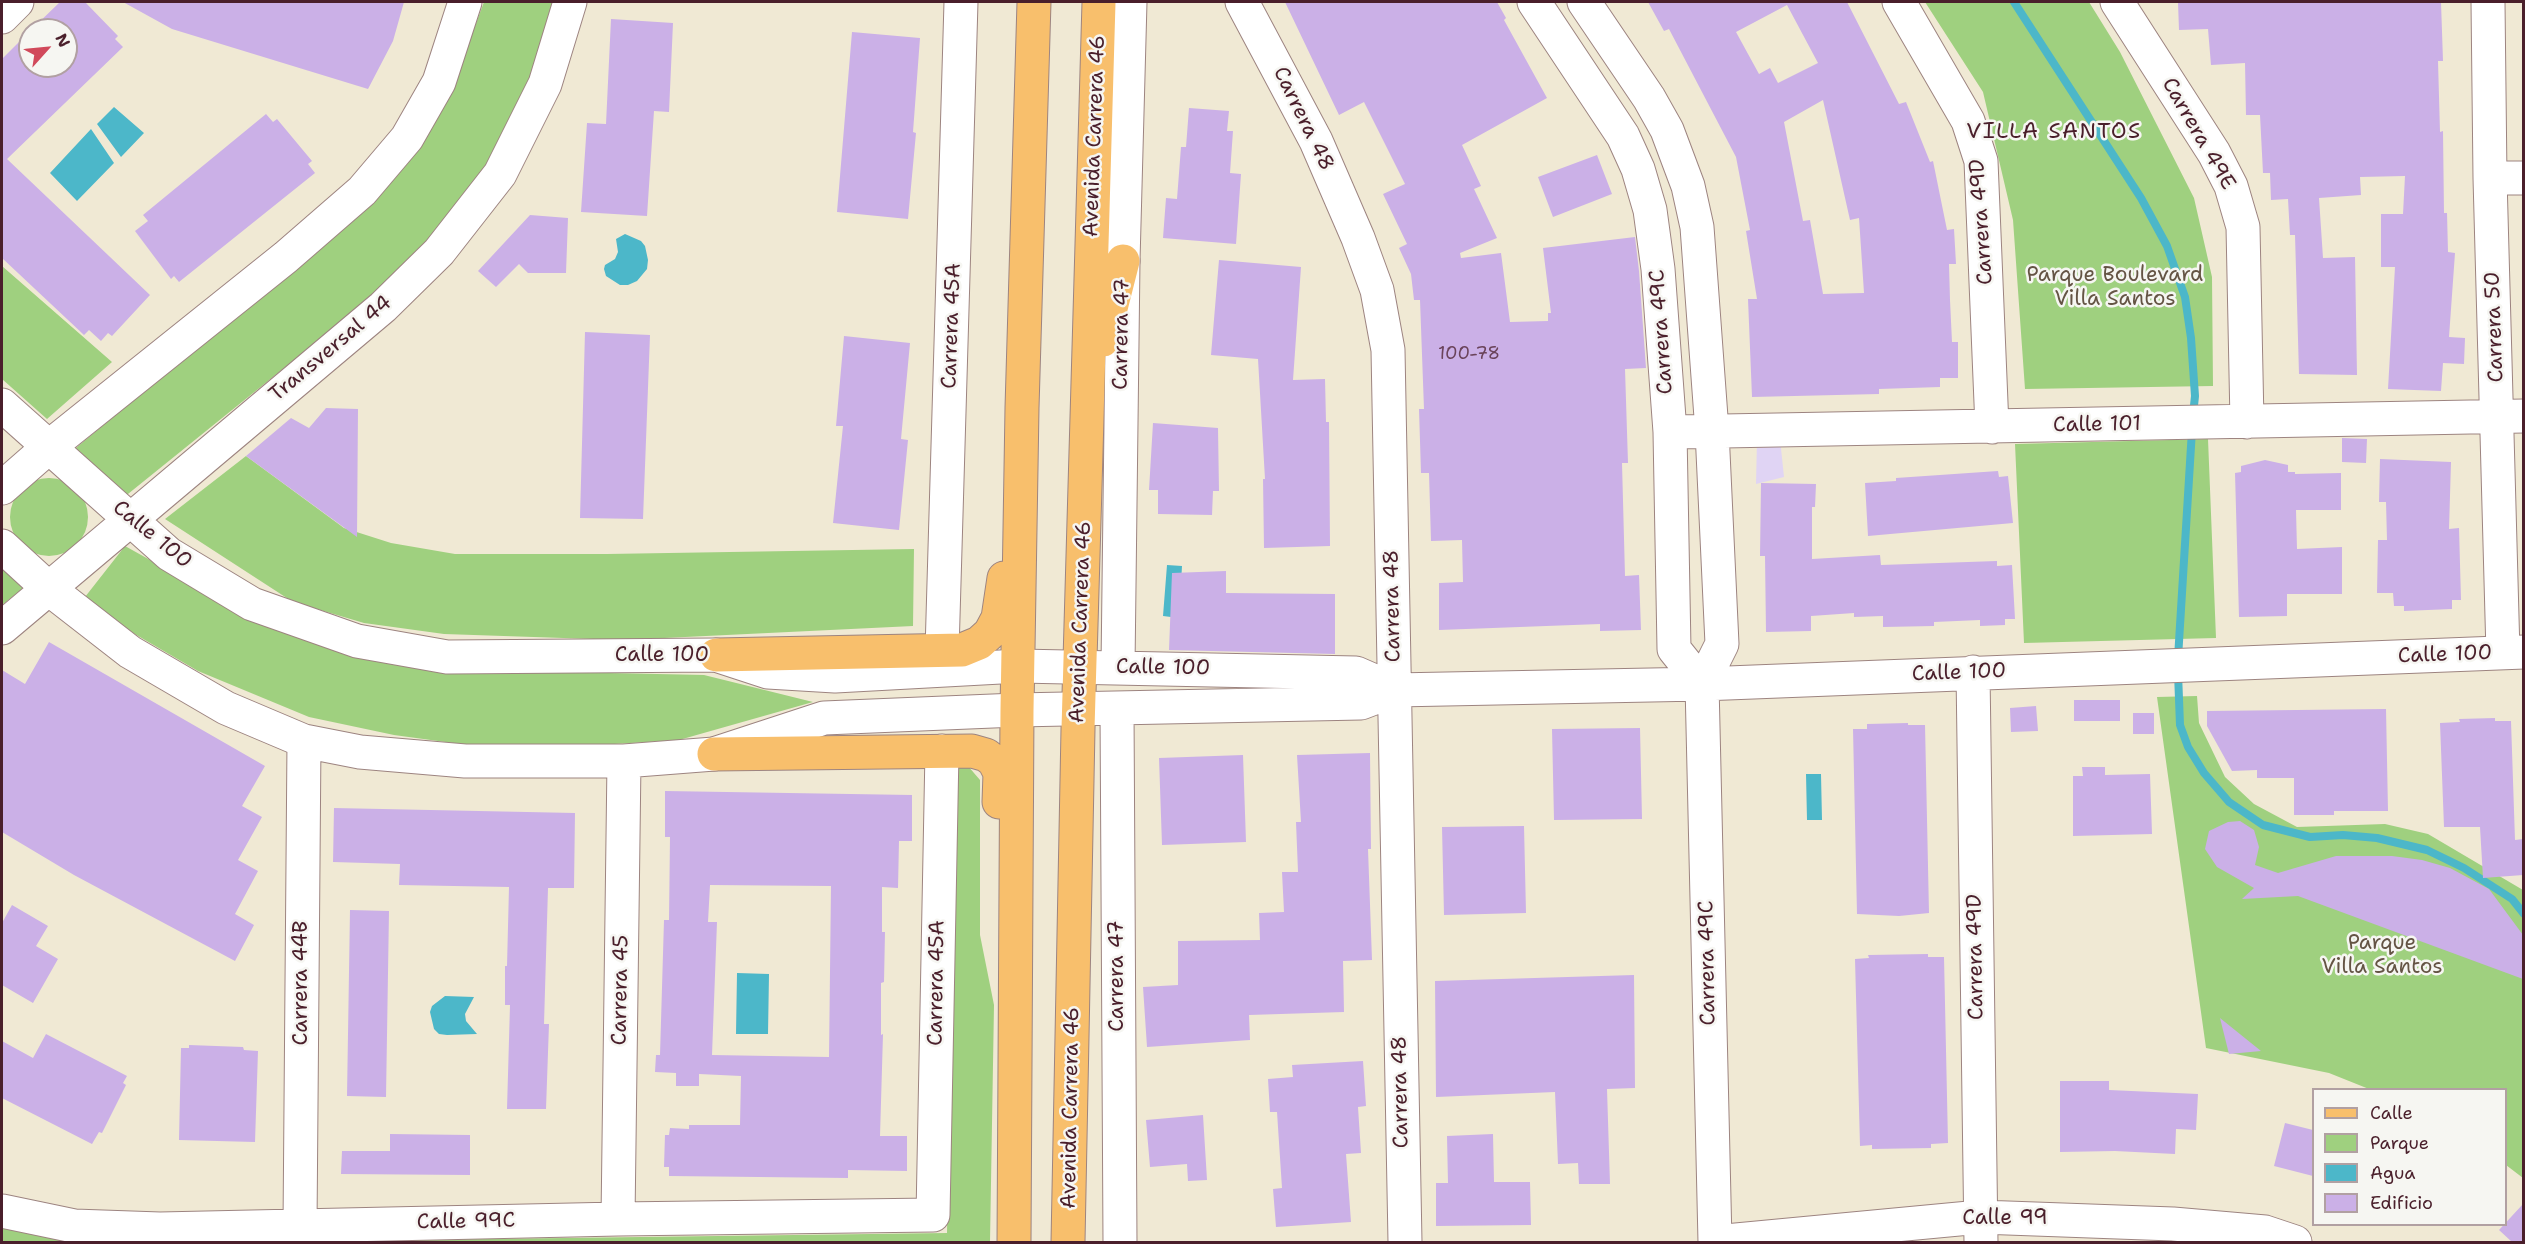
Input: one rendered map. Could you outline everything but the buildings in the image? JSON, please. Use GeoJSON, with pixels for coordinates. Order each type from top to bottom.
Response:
{"type":"FeatureCollection","features":[{"type":"Feature","properties":{"kind":"main road"},"geometry":{"type":"LineString","coordinates":[[1014,1242],[1017,710],[1022,408],[1034,2]]}},
{"type":"Feature","properties":{"kind":"main road","name":"Avenida Carrera 46"},"geometry":{"type":"LineString","coordinates":[[1068,1242],[1078,710],[1099,2]]}},
{"type":"Feature","properties":{"kind":"main road"},"geometry":{"type":"LineString","coordinates":[[1088,394],[1123,261]]}},
{"type":"Feature","properties":{"kind":"main road"},"geometry":{"type":"LineString","coordinates":[[716,655],[942,651],[962,650],[979,643],[990,633],[998,618],[1007,552],[1008,422],[1022,408]]}},
{"type":"Feature","properties":{"kind":"main road"},"geometry":{"type":"LineString","coordinates":[[714,754],[972,751],[986,754],[994,761],[1000,773],[998,953],[1014,995]]}},
{"type":"Feature","properties":{"kind":"street"},"geometry":{"type":"LineString","coordinates":[[2,17],[17,2]]}},
{"type":"Feature","properties":{"kind":"street"},"geometry":{"type":"LineString","coordinates":[[2,488],[50,446],[277,265],[362,191],[406,138],[439,82],[465,2]]}},
{"type":"Feature","properties":{"kind":"street","name":"Transversal 44"},"geometry":{"type":"LineString","coordinates":[[2,628],[129,518],[383,307],[439,252],[500,174],[545,84],[570,2]]}},
{"type":"Feature","properties":{"kind":"street","name":"Carrera 45A"},"geometry":{"type":"LineString","coordinates":[[942,651],[961,2]]}},
{"type":"Feature","properties":{"kind":"street","name":"Carrera 47"},"geometry":{"type":"LineString","coordinates":[[1118,667],[1123,261],[1130,2]]}},
{"type":"Feature","properties":{"kind":"street","name":"Carrera 48"},"geometry":{"type":"LineString","coordinates":[[1242,2],[1316,141],[1358,238],[1377,290],[1388,350],[1405,1242]]}},
{"type":"Feature","properties":{"kind":"street","name":"Carrera 49C"},"geometry":{"type":"LineString","coordinates":[[1534,2],[1623,136],[1638,169],[1650,210],[1658,269],[1670,432],[1674,649],[1702,684]]}},
{"type":"Feature","properties":{"kind":"street","name":"Carrera 49C"},"geometry":{"type":"LineString","coordinates":[[1584,2],[1649,98],[1667,130],[1688,186],[1697,227],[1712,431],[1722,644],[1702,684],[1715,1242]]}},
{"type":"Feature","properties":{"kind":"street","name":"Carrera 49D"},"geometry":{"type":"LineString","coordinates":[[1899,2],[1968,121],[1981,162],[1992,427]]}},
{"type":"Feature","properties":{"kind":"street","name":"Carrera 49E"},"geometry":{"type":"LineString","coordinates":[[2117,2],[2214,153],[2231,186],[2243,228],[2247,422]]}},
{"type":"Feature","properties":{"kind":"street","name":"Carrera 50"},"geometry":{"type":"LineString","coordinates":[[2488,2],[2490,178],[2510,416],[2513,653]]}},
{"type":"Feature","properties":{"kind":"street"},"geometry":{"type":"LineString","coordinates":[[2490,178],[2523,177]]}},
{"type":"Feature","properties":{"kind":"street","name":"Calle 100"},"geometry":{"type":"LineString","coordinates":[[2,405],[169,554],[252,604],[357,641],[447,657],[716,655],[768,672],[835,676],[1018,666],[1356,673],[1395,690]]}},
{"type":"Feature","properties":{"kind":"street","name":"Calle 101"},"geometry":{"type":"LineString","coordinates":[[1670,432],[2510,416]]}},
{"type":"Feature","properties":{"kind":"street","name":"Calle 100"},"geometry":{"type":"LineString","coordinates":[[2,546],[49,588],[130,652],[226,708],[304,741],[360,752],[465,761],[624,761],[714,754],[824,718],[1017,710],[1361,703],[1395,690],[1702,684],[2513,653]]}},
{"type":"Feature","properties":{"kind":"street","name":"Carrera 49D"},"geometry":{"type":"LineString","coordinates":[[1973,672],[1980,1230]]}},
{"type":"Feature","properties":{"kind":"street","name":"Carrera 47"},"geometry":{"type":"LineString","coordinates":[[1117,709],[1120,1242]]}},
{"type":"Feature","properties":{"kind":"street","name":"Carrera 44B"},"geometry":{"type":"LineString","coordinates":[[300,1226],[304,741]]}},
{"type":"Feature","properties":{"kind":"street","name":"Carrera 45A"},"geometry":{"type":"LineString","coordinates":[[933,1215],[942,751]]}},
{"type":"Feature","properties":{"kind":"street","name":"Carrera 45"},"geometry":{"type":"LineString","coordinates":[[618,1219],[624,761]]}},
{"type":"Feature","properties":{"kind":"street","name":"Calle 99C"},"geometry":{"type":"LineString","coordinates":[[2,1211],[74,1226],[160,1230],[618,1219],[933,1215]]}},
{"type":"Feature","properties":{"kind":"street","name":"Calle 99"},"geometry":{"type":"LineString","coordinates":[[1715,1242],[2173,1224],[2265,1232],[2295,1242]]}},
{"type":"Feature","properties":{"kind":"shaded area"},"geometry":{"type":"Polygon","coordinates":[[[1780,439],[1784,477],[1756,484],[1757,440],[1780,439]]]}},
{"type":"Feature","properties":{"kind":"green space"},"geometry":{"type":"Polygon","coordinates":[[[484,2],[554,2],[532,77],[489,165],[428,245],[351,314],[123,498],[71,452],[267,289],[451,89],[484,2]]]}},
{"type":"Feature","properties":{"kind":"green space","name":"Parque Boulevard Villa Santos"},"geometry":{"type":"Polygon","coordinates":[[[1925,2],[2089,2],[2120,52],[2194,198],[2212,277],[2213,386],[2025,389],[2013,220],[1983,92],[1925,2]]]}},
{"type":"Feature","properties":{"kind":"green space"},"geometry":{"type":"Polygon","coordinates":[[[2,266],[112,362],[47,419],[2,379],[2,266]]]}},
{"type":"Feature","properties":{"kind":"green space"},"geometry":{"type":"Polygon","coordinates":[[[2208,439],[2216,638],[2024,643],[2015,444],[2208,439]]]}},
{"type":"Feature","properties":{"kind":"green space"},"geometry":{"type":"Polygon","coordinates":[[[246,456],[344,528],[391,543],[455,554],[914,549],[913,626],[623,640],[444,634],[364,623],[293,602],[165,519],[246,456]]]}},
{"type":"Feature","properties":{"kind":"green space"},"geometry":{"type":"Polygon","coordinates":[[[41,478],[57,478],[71,484],[82,495],[88,509],[88,525],[82,539],[71,550],[57,556],[41,556],[27,550],[16,539],[10,525],[10,509],[16,495],[27,484],[41,478]]]}},
{"type":"Feature","properties":{"kind":"green space"},"geometry":{"type":"Polygon","coordinates":[[[125,546],[247,614],[421,669],[704,675],[813,702],[679,740],[615,744],[475,746],[394,735],[309,717],[198,671],[133,633],[85,597],[125,546]]]}},
{"type":"Feature","properties":{"kind":"green space"},"geometry":{"type":"Polygon","coordinates":[[[2,564],[26,586],[2,605],[2,564]]]}},
{"type":"Feature","properties":{"kind":"green space","name":"Parque Villa Santos"},"geometry":{"type":"Polygon","coordinates":[[[2197,696],[2199,723],[2225,777],[2254,804],[2297,827],[2385,824],[2428,834],[2523,890],[2523,1178],[2507,1166],[2507,1088],[2366,1088],[2329,1073],[2206,1048],[2157,697],[2197,696]]]}},
{"type":"Feature","properties":{"kind":"green space"},"geometry":{"type":"Polygon","coordinates":[[[954,766],[968,766],[980,780],[980,935],[994,1005],[990,1242],[2,1242],[2,1223],[335,1241],[947,1233],[954,766]]]}},
{"type":"Feature","properties":{"kind":"water"},"geometry":{"type":"Polygon","coordinates":[[[114,107],[144,133],[121,157],[97,124],[114,107]]]}},
{"type":"Feature","properties":{"kind":"water"},"geometry":{"type":"Polygon","coordinates":[[[91,129],[114,163],[77,201],[50,173],[91,129]]]}},
{"type":"Feature","properties":{"kind":"water"},"geometry":{"type":"Polygon","coordinates":[[[625,234],[641,241],[645,246],[648,260],[647,269],[637,281],[628,285],[620,285],[606,276],[604,269],[605,265],[615,259],[618,252],[616,239],[625,234]]]}},
{"type":"Feature","properties":{"kind":"water"},"geometry":{"type":"Polygon","coordinates":[[[1167,565],[1182,566],[1179,618],[1163,616],[1167,565]]]}},
{"type":"Feature","properties":{"kind":"water"},"geometry":{"type":"Polygon","coordinates":[[[1806,774],[1821,774],[1822,820],[1807,820],[1806,774]]]}},
{"type":"Feature","properties":{"kind":"water"},"geometry":{"type":"Polygon","coordinates":[[[737,973],[769,974],[768,1034],[736,1034],[737,973]]]}},
{"type":"Feature","properties":{"kind":"water"},"geometry":{"type":"Polygon","coordinates":[[[445,996],[474,997],[465,1014],[466,1021],[477,1034],[447,1035],[439,1034],[434,1029],[430,1012],[432,1006],[445,996]]]}},
{"type":"Feature","properties":{"kind":"waterway"},"geometry":{"type":"LineString","coordinates":[[2014,2],[2141,198],[2167,246],[2185,297],[2191,338],[2195,396],[2193,415]]}},
{"type":"Feature","properties":{"kind":"waterway"},"geometry":{"type":"LineString","coordinates":[[2178,658],[2192,430]]}},
{"type":"Feature","properties":{"kind":"waterway"},"geometry":{"type":"LineString","coordinates":[[2178,673],[2180,725],[2188,747],[2204,773],[2229,802],[2263,825],[2310,837],[2343,835],[2377,838],[2427,850],[2464,868],[2512,899],[2524,914]]}},
{"type":"Feature","properties":{"kind":"district","name":"VILLA SANTOS"},"geometry":{"type":"Point","coordinates":[2054,132]}}]}
